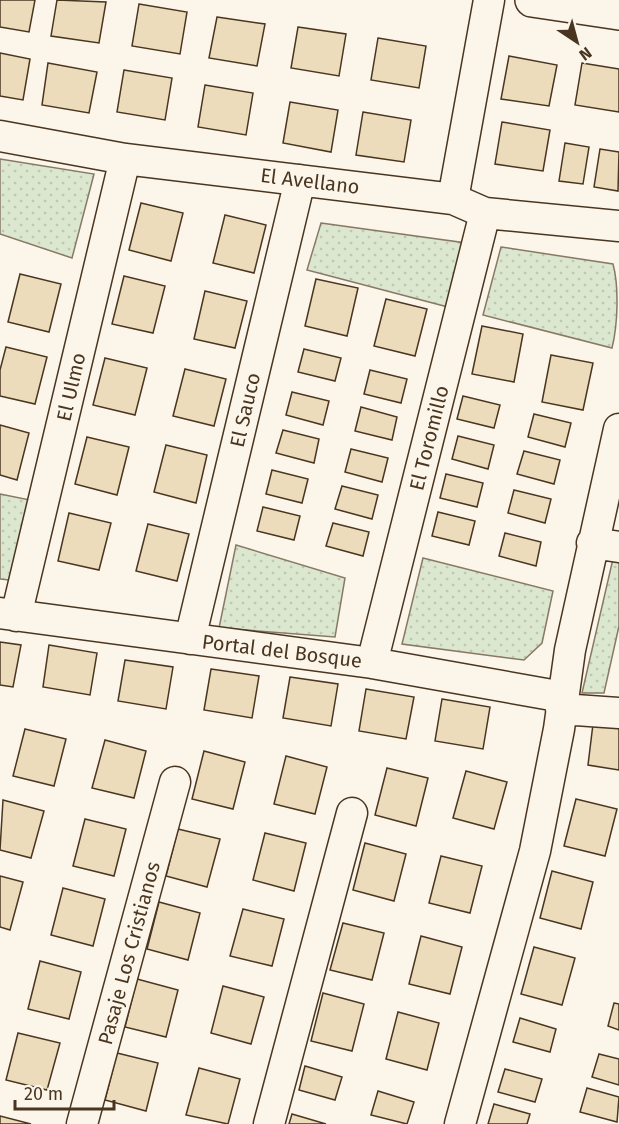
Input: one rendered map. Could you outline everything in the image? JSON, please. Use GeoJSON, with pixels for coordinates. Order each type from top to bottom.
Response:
{"type":"FeatureCollection","features":[{"type":"Feature","properties":{"kind":"street"},"geometry":{"type":"LineString","coordinates":[[453,199],[489,0]]}},
{"type":"Feature","properties":{"kind":"street"},"geometry":{"type":"LineString","coordinates":[[532,0],[619,13]]}},
{"type":"Feature","properties":{"kind":"street","name":"El Avellano"},"geometry":{"type":"LineString","coordinates":[[0,136],[125,159],[453,199],[485,213],[619,226]]}},
{"type":"Feature","properties":{"kind":"street","name":"El Ulmo"},"geometry":{"type":"LineString","coordinates":[[8,614],[125,159]]}},
{"type":"Feature","properties":{"kind":"street","name":"El Sauco"},"geometry":{"type":"LineString","coordinates":[[190,639],[300,180]]}},
{"type":"Feature","properties":{"kind":"street","name":"El Toromillo"},"geometry":{"type":"LineString","coordinates":[[372,663],[485,213]]}},
{"type":"Feature","properties":{"kind":"street"},"geometry":{"type":"LineString","coordinates":[[460,1124],[535,851],[562,703],[606,545],[619,429]]}},
{"type":"Feature","properties":{"kind":"street","name":"Portal del Bosque"},"geometry":{"type":"LineString","coordinates":[[8,614],[372,663],[619,713]]}},
{"type":"Feature","properties":{"kind":"street","name":"Pasaje Los Cristianos"},"geometry":{"type":"LineString","coordinates":[[82,1124],[175,782]]}},
{"type":"Feature","properties":{"kind":"street"},"geometry":{"type":"LineString","coordinates":[[269,1124],[352,813]]}},
{"type":"Feature","properties":{"kind":"green space"},"geometry":{"type":"Polygon","coordinates":[[[0,159],[94,174],[72,258],[0,234],[0,159]]]}},
{"type":"Feature","properties":{"kind":"green space"},"geometry":{"type":"Polygon","coordinates":[[[321,223],[466,243],[448,307],[307,270],[321,223]]]}},
{"type":"Feature","properties":{"kind":"green space"},"geometry":{"type":"Polygon","coordinates":[[[501,247],[613,264],[617,305],[612,348],[483,315],[501,247]]]}},
{"type":"Feature","properties":{"kind":"green space"},"geometry":{"type":"Polygon","coordinates":[[[0,494],[30,500],[9,580],[0,579],[0,494]]]}},
{"type":"Feature","properties":{"kind":"green space"},"geometry":{"type":"Polygon","coordinates":[[[619,533],[619,626],[604,693],[582,693],[619,533]]]}},
{"type":"Feature","properties":{"kind":"green space"},"geometry":{"type":"Polygon","coordinates":[[[236,545],[345,578],[335,637],[219,628],[236,545]]]}},
{"type":"Feature","properties":{"kind":"green space"},"geometry":{"type":"Polygon","coordinates":[[[423,558],[553,591],[542,643],[524,660],[402,644],[423,558]]]}},
{"type":"Feature","properties":{"kind":"building"},"geometry":{"type":"Polygon","coordinates":[[[0,0],[35,0],[29,32],[0,27],[0,0]]]}},
{"type":"Feature","properties":{"kind":"building"},"geometry":{"type":"Polygon","coordinates":[[[57,0],[106,2],[99,43],[51,36],[57,0]]]}},
{"type":"Feature","properties":{"kind":"building"},"geometry":{"type":"Polygon","coordinates":[[[139,4],[187,12],[180,54],[132,46],[139,4]]]}},
{"type":"Feature","properties":{"kind":"building"},"geometry":{"type":"Polygon","coordinates":[[[217,17],[265,24],[257,66],[209,58],[217,17]]]}},
{"type":"Feature","properties":{"kind":"building"},"geometry":{"type":"Polygon","coordinates":[[[298,27],[346,34],[339,76],[291,68],[298,27]]]}},
{"type":"Feature","properties":{"kind":"building"},"geometry":{"type":"Polygon","coordinates":[[[378,38],[426,46],[419,88],[371,80],[378,38]]]}},
{"type":"Feature","properties":{"kind":"building"},"geometry":{"type":"Polygon","coordinates":[[[0,53],[30,59],[23,100],[0,96],[0,53]]]}},
{"type":"Feature","properties":{"kind":"building"},"geometry":{"type":"Polygon","coordinates":[[[509,56],[557,65],[549,106],[501,99],[509,56]]]}},
{"type":"Feature","properties":{"kind":"building"},"geometry":{"type":"Polygon","coordinates":[[[48,63],[97,72],[89,113],[42,105],[48,63]]]}},
{"type":"Feature","properties":{"kind":"building"},"geometry":{"type":"Polygon","coordinates":[[[582,63],[619,69],[619,112],[575,105],[582,63]]]}},
{"type":"Feature","properties":{"kind":"building"},"geometry":{"type":"Polygon","coordinates":[[[124,70],[172,78],[165,120],[117,112],[124,70]]]}},
{"type":"Feature","properties":{"kind":"building"},"geometry":{"type":"Polygon","coordinates":[[[205,85],[253,93],[246,135],[198,127],[205,85]]]}},
{"type":"Feature","properties":{"kind":"building"},"geometry":{"type":"Polygon","coordinates":[[[290,102],[338,110],[331,152],[283,143],[290,102]]]}},
{"type":"Feature","properties":{"kind":"building"},"geometry":{"type":"Polygon","coordinates":[[[363,112],[411,120],[404,162],[356,155],[363,112]]]}},
{"type":"Feature","properties":{"kind":"building"},"geometry":{"type":"Polygon","coordinates":[[[502,122],[550,130],[543,171],[495,164],[502,122]]]}},
{"type":"Feature","properties":{"kind":"building"},"geometry":{"type":"Polygon","coordinates":[[[565,143],[589,147],[583,184],[559,181],[565,143]]]}},
{"type":"Feature","properties":{"kind":"building"},"geometry":{"type":"Polygon","coordinates":[[[600,149],[619,152],[618,191],[594,187],[600,149]]]}},
{"type":"Feature","properties":{"kind":"building"},"geometry":{"type":"Polygon","coordinates":[[[141,203],[183,213],[171,261],[129,250],[141,203]]]}},
{"type":"Feature","properties":{"kind":"building"},"geometry":{"type":"Polygon","coordinates":[[[225,215],[266,225],[254,273],[213,263],[225,215]]]}},
{"type":"Feature","properties":{"kind":"building"},"geometry":{"type":"Polygon","coordinates":[[[20,274],[61,284],[49,332],[8,322],[20,274]]]}},
{"type":"Feature","properties":{"kind":"building"},"geometry":{"type":"Polygon","coordinates":[[[124,276],[165,286],[153,333],[112,324],[124,276]]]}},
{"type":"Feature","properties":{"kind":"building"},"geometry":{"type":"Polygon","coordinates":[[[316,279],[358,288],[347,336],[305,326],[316,279]]]}},
{"type":"Feature","properties":{"kind":"building"},"geometry":{"type":"Polygon","coordinates":[[[205,291],[247,301],[235,348],[194,339],[205,291]]]}},
{"type":"Feature","properties":{"kind":"building"},"geometry":{"type":"Polygon","coordinates":[[[386,299],[427,309],[415,356],[374,346],[386,299]]]}},
{"type":"Feature","properties":{"kind":"building"},"geometry":{"type":"Polygon","coordinates":[[[482,326],[523,334],[514,382],[472,374],[482,326]]]}},
{"type":"Feature","properties":{"kind":"building"},"geometry":{"type":"Polygon","coordinates":[[[6,347],[47,357],[35,404],[0,396],[0,370],[6,347]]]}},
{"type":"Feature","properties":{"kind":"building"},"geometry":{"type":"Polygon","coordinates":[[[304,349],[341,358],[335,381],[298,372],[304,349]]]}},
{"type":"Feature","properties":{"kind":"building"},"geometry":{"type":"Polygon","coordinates":[[[551,355],[593,363],[583,410],[542,402],[551,355]]]}},
{"type":"Feature","properties":{"kind":"building"},"geometry":{"type":"Polygon","coordinates":[[[105,358],[147,368],[135,415],[93,405],[105,358]]]}},
{"type":"Feature","properties":{"kind":"building"},"geometry":{"type":"Polygon","coordinates":[[[185,369],[226,379],[214,426],[173,416],[185,369]]]}},
{"type":"Feature","properties":{"kind":"building"},"geometry":{"type":"Polygon","coordinates":[[[370,370],[407,379],[401,403],[364,394],[370,370]]]}},
{"type":"Feature","properties":{"kind":"building"},"geometry":{"type":"Polygon","coordinates":[[[292,392],[329,401],[323,425],[286,415],[292,392]]]}},
{"type":"Feature","properties":{"kind":"building"},"geometry":{"type":"Polygon","coordinates":[[[463,396],[500,405],[494,428],[457,419],[463,396]]]}},
{"type":"Feature","properties":{"kind":"building"},"geometry":{"type":"Polygon","coordinates":[[[361,407],[397,417],[392,440],[355,431],[361,407]]]}},
{"type":"Feature","properties":{"kind":"building"},"geometry":{"type":"Polygon","coordinates":[[[534,414],[571,423],[565,447],[528,437],[534,414]]]}},
{"type":"Feature","properties":{"kind":"building"},"geometry":{"type":"Polygon","coordinates":[[[0,425],[29,433],[17,480],[0,475],[0,425]]]}},
{"type":"Feature","properties":{"kind":"building"},"geometry":{"type":"Polygon","coordinates":[[[283,430],[319,439],[314,463],[276,453],[283,430]]]}},
{"type":"Feature","properties":{"kind":"building"},"geometry":{"type":"Polygon","coordinates":[[[458,436],[494,445],[488,469],[452,459],[458,436]]]}},
{"type":"Feature","properties":{"kind":"building"},"geometry":{"type":"Polygon","coordinates":[[[87,437],[129,447],[117,495],[75,484],[87,437]]]}},
{"type":"Feature","properties":{"kind":"building"},"geometry":{"type":"Polygon","coordinates":[[[166,445],[207,455],[196,503],[154,492],[166,445]]]}},
{"type":"Feature","properties":{"kind":"building"},"geometry":{"type":"Polygon","coordinates":[[[351,449],[388,458],[382,482],[345,472],[351,449]]]}},
{"type":"Feature","properties":{"kind":"building"},"geometry":{"type":"Polygon","coordinates":[[[524,451],[560,460],[554,484],[517,474],[524,451]]]}},
{"type":"Feature","properties":{"kind":"building"},"geometry":{"type":"Polygon","coordinates":[[[272,470],[308,479],[302,503],[266,494],[272,470]]]}},
{"type":"Feature","properties":{"kind":"building"},"geometry":{"type":"Polygon","coordinates":[[[446,474],[483,483],[477,507],[440,498],[446,474]]]}},
{"type":"Feature","properties":{"kind":"building"},"geometry":{"type":"Polygon","coordinates":[[[342,486],[378,495],[372,519],[335,509],[342,486]]]}},
{"type":"Feature","properties":{"kind":"building"},"geometry":{"type":"Polygon","coordinates":[[[514,490],[551,499],[545,523],[508,513],[514,490]]]}},
{"type":"Feature","properties":{"kind":"building"},"geometry":{"type":"Polygon","coordinates":[[[263,507],[300,516],[294,540],[257,531],[263,507]]]}},
{"type":"Feature","properties":{"kind":"building"},"geometry":{"type":"Polygon","coordinates":[[[438,512],[475,521],[469,545],[432,536],[438,512]]]}},
{"type":"Feature","properties":{"kind":"building"},"geometry":{"type":"Polygon","coordinates":[[[69,513],[111,523],[99,570],[58,561],[69,513]]]}},
{"type":"Feature","properties":{"kind":"building"},"geometry":{"type":"Polygon","coordinates":[[[333,523],[369,532],[363,556],[326,546],[333,523]]]}},
{"type":"Feature","properties":{"kind":"building"},"geometry":{"type":"Polygon","coordinates":[[[148,524],[189,534],[177,581],[136,571],[148,524]]]}},
{"type":"Feature","properties":{"kind":"building"},"geometry":{"type":"Polygon","coordinates":[[[505,533],[541,542],[536,566],[499,556],[505,533]]]}},
{"type":"Feature","properties":{"kind":"building"},"geometry":{"type":"Polygon","coordinates":[[[0,642],[21,645],[13,687],[0,685],[0,642]]]}},
{"type":"Feature","properties":{"kind":"building"},"geometry":{"type":"Polygon","coordinates":[[[49,645],[97,653],[90,695],[43,687],[49,645]]]}},
{"type":"Feature","properties":{"kind":"building"},"geometry":{"type":"Polygon","coordinates":[[[125,660],[173,667],[166,709],[118,701],[125,660]]]}},
{"type":"Feature","properties":{"kind":"building"},"geometry":{"type":"Polygon","coordinates":[[[211,669],[259,676],[252,718],[204,710],[211,669]]]}},
{"type":"Feature","properties":{"kind":"building"},"geometry":{"type":"Polygon","coordinates":[[[290,677],[338,684],[331,726],[283,718],[290,677]]]}},
{"type":"Feature","properties":{"kind":"building"},"geometry":{"type":"Polygon","coordinates":[[[366,689],[414,697],[406,739],[359,731],[366,689]]]}},
{"type":"Feature","properties":{"kind":"building"},"geometry":{"type":"Polygon","coordinates":[[[442,699],[490,707],[483,749],[435,741],[442,699]]]}},
{"type":"Feature","properties":{"kind":"building"},"geometry":{"type":"Polygon","coordinates":[[[593,724],[619,727],[619,770],[588,765],[593,724]]]}},
{"type":"Feature","properties":{"kind":"building"},"geometry":{"type":"Polygon","coordinates":[[[25,729],[66,739],[54,786],[13,776],[25,729]]]}},
{"type":"Feature","properties":{"kind":"building"},"geometry":{"type":"Polygon","coordinates":[[[105,740],[146,751],[134,798],[92,788],[105,740]]]}},
{"type":"Feature","properties":{"kind":"building"},"geometry":{"type":"Polygon","coordinates":[[[204,751],[245,762],[233,809],[192,799],[204,751]]]}},
{"type":"Feature","properties":{"kind":"building"},"geometry":{"type":"Polygon","coordinates":[[[286,756],[327,767],[315,814],[274,804],[286,756]]]}},
{"type":"Feature","properties":{"kind":"building"},"geometry":{"type":"Polygon","coordinates":[[[387,768],[428,778],[416,826],[375,815],[387,768]]]}},
{"type":"Feature","properties":{"kind":"building"},"geometry":{"type":"Polygon","coordinates":[[[466,771],[507,782],[494,829],[453,818],[466,771]]]}},
{"type":"Feature","properties":{"kind":"building"},"geometry":{"type":"Polygon","coordinates":[[[576,799],[617,809],[605,856],[564,846],[576,799]]]}},
{"type":"Feature","properties":{"kind":"building"},"geometry":{"type":"Polygon","coordinates":[[[3,800],[44,811],[31,858],[0,850],[3,800]]]}},
{"type":"Feature","properties":{"kind":"building"},"geometry":{"type":"Polygon","coordinates":[[[85,819],[126,829],[114,876],[73,866],[85,819]]]}},
{"type":"Feature","properties":{"kind":"building"},"geometry":{"type":"Polygon","coordinates":[[[178,829],[220,839],[207,887],[166,876],[178,829]]]}},
{"type":"Feature","properties":{"kind":"building"},"geometry":{"type":"Polygon","coordinates":[[[265,833],[306,843],[294,891],[253,880],[265,833]]]}},
{"type":"Feature","properties":{"kind":"building"},"geometry":{"type":"Polygon","coordinates":[[[365,843],[406,854],[394,901],[353,890],[365,843]]]}},
{"type":"Feature","properties":{"kind":"building"},"geometry":{"type":"Polygon","coordinates":[[[441,856],[482,866],[470,913],[429,903],[441,856]]]}},
{"type":"Feature","properties":{"kind":"building"},"geometry":{"type":"Polygon","coordinates":[[[552,871],[593,882],[581,929],[540,918],[552,871]]]}},
{"type":"Feature","properties":{"kind":"building"},"geometry":{"type":"Polygon","coordinates":[[[0,876],[23,882],[10,930],[0,927],[0,876]]]}},
{"type":"Feature","properties":{"kind":"building"},"geometry":{"type":"Polygon","coordinates":[[[63,888],[105,899],[93,946],[51,935],[63,888]]]}},
{"type":"Feature","properties":{"kind":"building"},"geometry":{"type":"Polygon","coordinates":[[[159,902],[200,913],[188,960],[147,949],[159,902]]]}},
{"type":"Feature","properties":{"kind":"building"},"geometry":{"type":"Polygon","coordinates":[[[243,909],[284,919],[272,966],[230,956],[243,909]]]}},
{"type":"Feature","properties":{"kind":"building"},"geometry":{"type":"Polygon","coordinates":[[[343,923],[384,933],[372,980],[330,970],[343,923]]]}},
{"type":"Feature","properties":{"kind":"building"},"geometry":{"type":"Polygon","coordinates":[[[421,936],[462,947],[450,994],[409,984],[421,936]]]}},
{"type":"Feature","properties":{"kind":"building"},"geometry":{"type":"Polygon","coordinates":[[[534,947],[575,958],[562,1005],[521,994],[534,947]]]}},
{"type":"Feature","properties":{"kind":"building"},"geometry":{"type":"Polygon","coordinates":[[[40,961],[81,972],[69,1019],[28,1009],[40,961]]]}},
{"type":"Feature","properties":{"kind":"building"},"geometry":{"type":"Polygon","coordinates":[[[137,979],[178,990],[166,1037],[125,1027],[137,979]]]}},
{"type":"Feature","properties":{"kind":"building"},"geometry":{"type":"Polygon","coordinates":[[[223,986],[264,997],[251,1044],[211,1033],[223,986]]]}},
{"type":"Feature","properties":{"kind":"building"},"geometry":{"type":"Polygon","coordinates":[[[323,993],[364,1004],[352,1051],[311,1041],[323,993]]]}},
{"type":"Feature","properties":{"kind":"building"},"geometry":{"type":"Polygon","coordinates":[[[614,1003],[619,1004],[619,1030],[608,1026],[614,1003]]]}},
{"type":"Feature","properties":{"kind":"building"},"geometry":{"type":"Polygon","coordinates":[[[398,1012],[439,1023],[427,1070],[386,1059],[398,1012]]]}},
{"type":"Feature","properties":{"kind":"building"},"geometry":{"type":"Polygon","coordinates":[[[520,1018],[556,1029],[550,1052],[513,1042],[520,1018]]]}},
{"type":"Feature","properties":{"kind":"building"},"geometry":{"type":"Polygon","coordinates":[[[18,1033],[60,1043],[47,1090],[6,1080],[18,1033]]]}},
{"type":"Feature","properties":{"kind":"building"},"geometry":{"type":"Polygon","coordinates":[[[117,1053],[158,1063],[146,1111],[105,1100],[117,1053]]]}},
{"type":"Feature","properties":{"kind":"building"},"geometry":{"type":"Polygon","coordinates":[[[599,1054],[619,1059],[619,1085],[592,1077],[599,1054]]]}},
{"type":"Feature","properties":{"kind":"building"},"geometry":{"type":"Polygon","coordinates":[[[305,1066],[342,1077],[335,1100],[299,1090],[305,1066]]]}},
{"type":"Feature","properties":{"kind":"building"},"geometry":{"type":"Polygon","coordinates":[[[199,1068],[240,1079],[228,1124],[186,1115],[199,1068]]]}},
{"type":"Feature","properties":{"kind":"building"},"geometry":{"type":"Polygon","coordinates":[[[505,1069],[542,1079],[535,1102],[498,1092],[505,1069]]]}},
{"type":"Feature","properties":{"kind":"building"},"geometry":{"type":"Polygon","coordinates":[[[587,1088],[619,1097],[617,1122],[580,1112],[587,1088]]]}},
{"type":"Feature","properties":{"kind":"building"},"geometry":{"type":"Polygon","coordinates":[[[378,1091],[414,1102],[407,1124],[371,1115],[378,1091]]]}},
{"type":"Feature","properties":{"kind":"building"},"geometry":{"type":"Polygon","coordinates":[[[494,1104],[530,1114],[527,1124],[488,1124],[494,1104]]]}},
{"type":"Feature","properties":{"kind":"building"},"geometry":{"type":"Polygon","coordinates":[[[292,1114],[326,1124],[289,1124],[292,1114]]]}},
{"type":"Feature","properties":{"kind":"building"},"geometry":{"type":"Polygon","coordinates":[[[0,1116],[31,1124],[0,1124],[0,1116]]]}}]}
